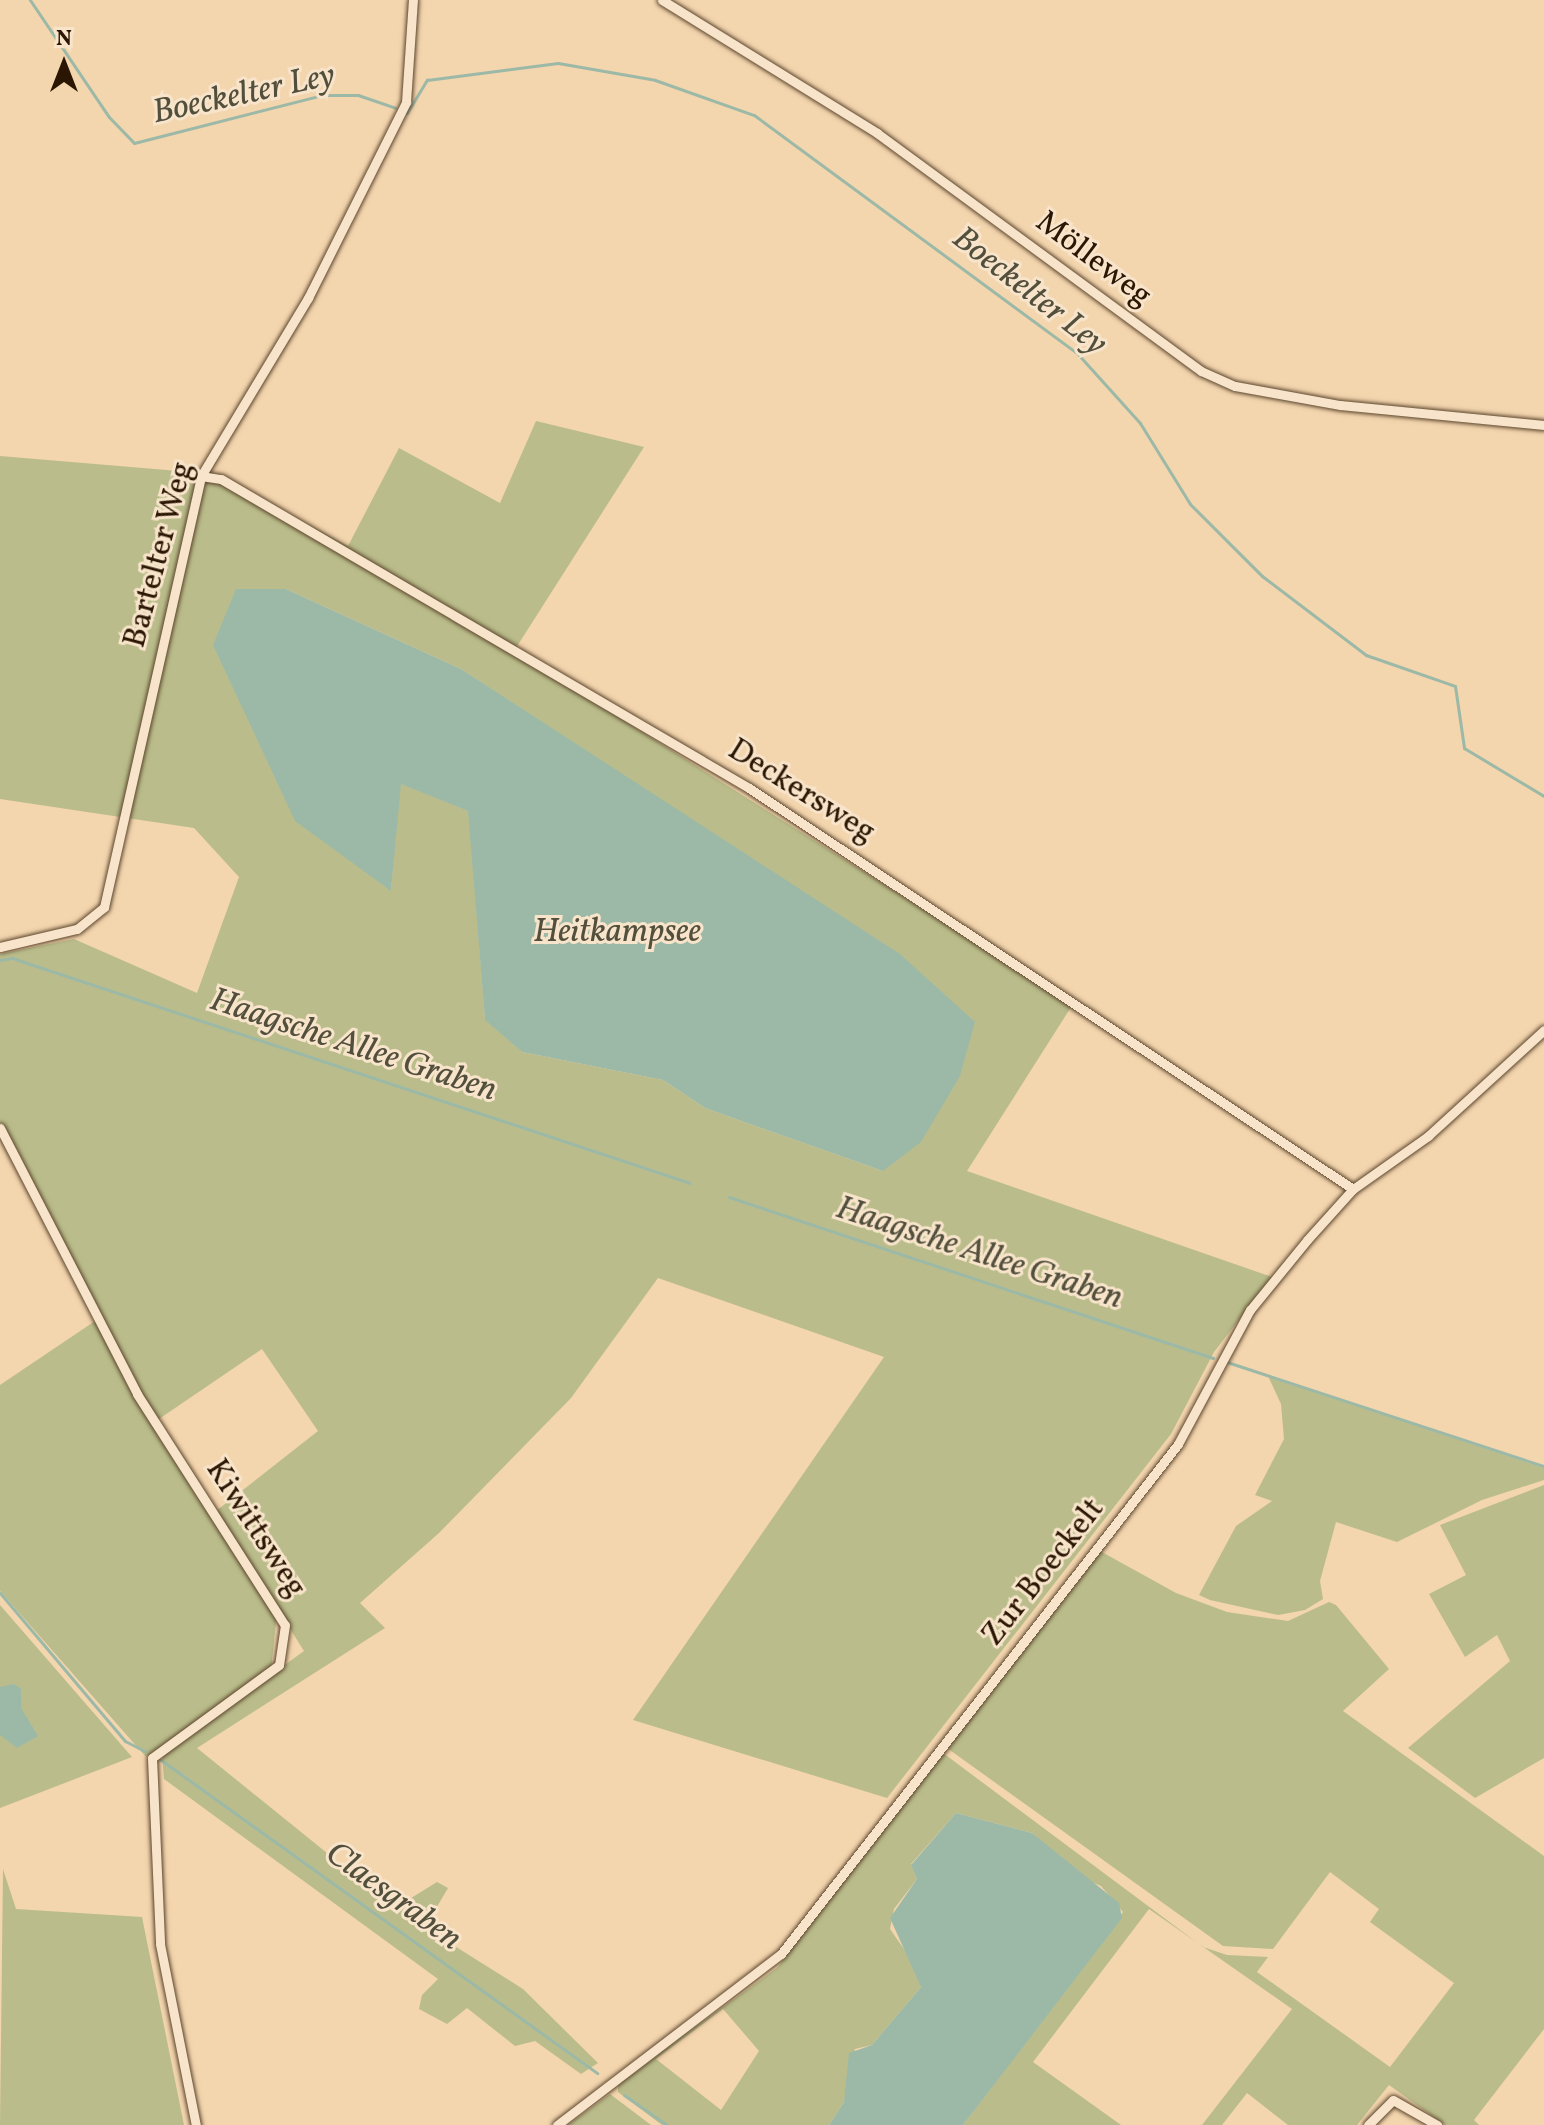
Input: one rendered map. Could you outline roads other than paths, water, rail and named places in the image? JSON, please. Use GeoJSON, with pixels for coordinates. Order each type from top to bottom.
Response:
{"type":"FeatureCollection","features":[{"type":"Feature","properties":{"kind":"street","name":"Bartelter Weg"},"geometry":{"type":"LineString","coordinates":[[0,947],[77,929],[104,907],[201,476],[308,298],[406,102],[413,0]]}},
{"type":"Feature","properties":{"kind":"street","name":"Mölleweg"},"geometry":{"type":"LineString","coordinates":[[662,0],[877,133],[1201,371],[1235,386],[1340,405],[1544,425]]}},
{"type":"Feature","properties":{"kind":"street","name":"Deckersweg"},"geometry":{"type":"LineString","coordinates":[[201,476],[221,479],[749,788],[1353,1189]]}},
{"type":"Feature","properties":{"kind":"street","name":"Zur Boeckelt"},"geometry":{"type":"LineString","coordinates":[[557,2125],[781,1954],[1178,1444],[1250,1310],[1353,1189],[1428,1136],[1544,1030]]}},
{"type":"Feature","properties":{"kind":"street","name":"Kiwittsweg"},"geometry":{"type":"LineString","coordinates":[[0,1128],[137,1394],[285,1625],[279,1665],[152,1758],[160,1944],[196,2125]]}},
{"type":"Feature","properties":{"kind":"street"},"geometry":{"type":"LineString","coordinates":[[1368,2125],[1393,2100],[1437,2125]]}},
{"type":"Feature","properties":{"kind":"water","name":"Heitkampsee"},"geometry":{"type":"Polygon","coordinates":[[[236,589],[286,589],[461,669],[900,954],[975,1022],[960,1076],[921,1142],[883,1171],[705,1108],[663,1080],[522,1052],[485,1020],[468,811],[401,784],[391,891],[295,821],[213,645],[236,589]]]}},
{"type":"Feature","properties":{"kind":"water"},"geometry":{"type":"Polygon","coordinates":[[[14,1684],[21,1689],[21,1708],[38,1736],[17,1748],[0,1735],[0,1687],[14,1684]]]}},
{"type":"Feature","properties":{"kind":"water"},"geometry":{"type":"Polygon","coordinates":[[[956,1813],[1032,1833],[1119,1903],[1122,1918],[963,2125],[829,2125],[844,2102],[849,2053],[872,2045],[921,1987],[890,1918],[917,1879],[911,1865],[956,1813]]]}},
{"type":"Feature","properties":{"kind":"waterway","name":"Boeckelter Ley"},"geometry":{"type":"LineString","coordinates":[[30,0],[109,117],[134,143],[323,95],[358,95],[395,108]]}},
{"type":"Feature","properties":{"kind":"waterway","name":"Boeckelter Ley"},"geometry":{"type":"LineString","coordinates":[[407,113],[427,80],[558,63],[655,80],[754,115],[1076,352],[1140,423],[1190,504],[1262,576],[1366,655],[1455,686],[1464,748],[1544,796]]}},
{"type":"Feature","properties":{"kind":"waterway","name":"Haagsche Allee Graben"},"geometry":{"type":"LineString","coordinates":[[0,960],[12,958],[690,1183]]}},
{"type":"Feature","properties":{"kind":"waterway","name":"Haagsche Allee Graben"},"geometry":{"type":"LineString","coordinates":[[729,1197],[1213,1358]]}},
{"type":"Feature","properties":{"kind":"waterway","name":"Haagsche Allee Graben"},"geometry":{"type":"LineString","coordinates":[[1227,1362],[1544,1466]]}},
{"type":"Feature","properties":{"kind":"waterway","name":"Claesgraben"},"geometry":{"type":"LineString","coordinates":[[0,1593],[125,1741],[145,1751]]}},
{"type":"Feature","properties":{"kind":"waterway","name":"Claesgraben"},"geometry":{"type":"LineString","coordinates":[[161,1760],[597,2073]]}},
{"type":"Feature","properties":{"kind":"waterway","name":"Claesgraben"},"geometry":{"type":"LineString","coordinates":[[624,2095],[667,2125]]}}]}
